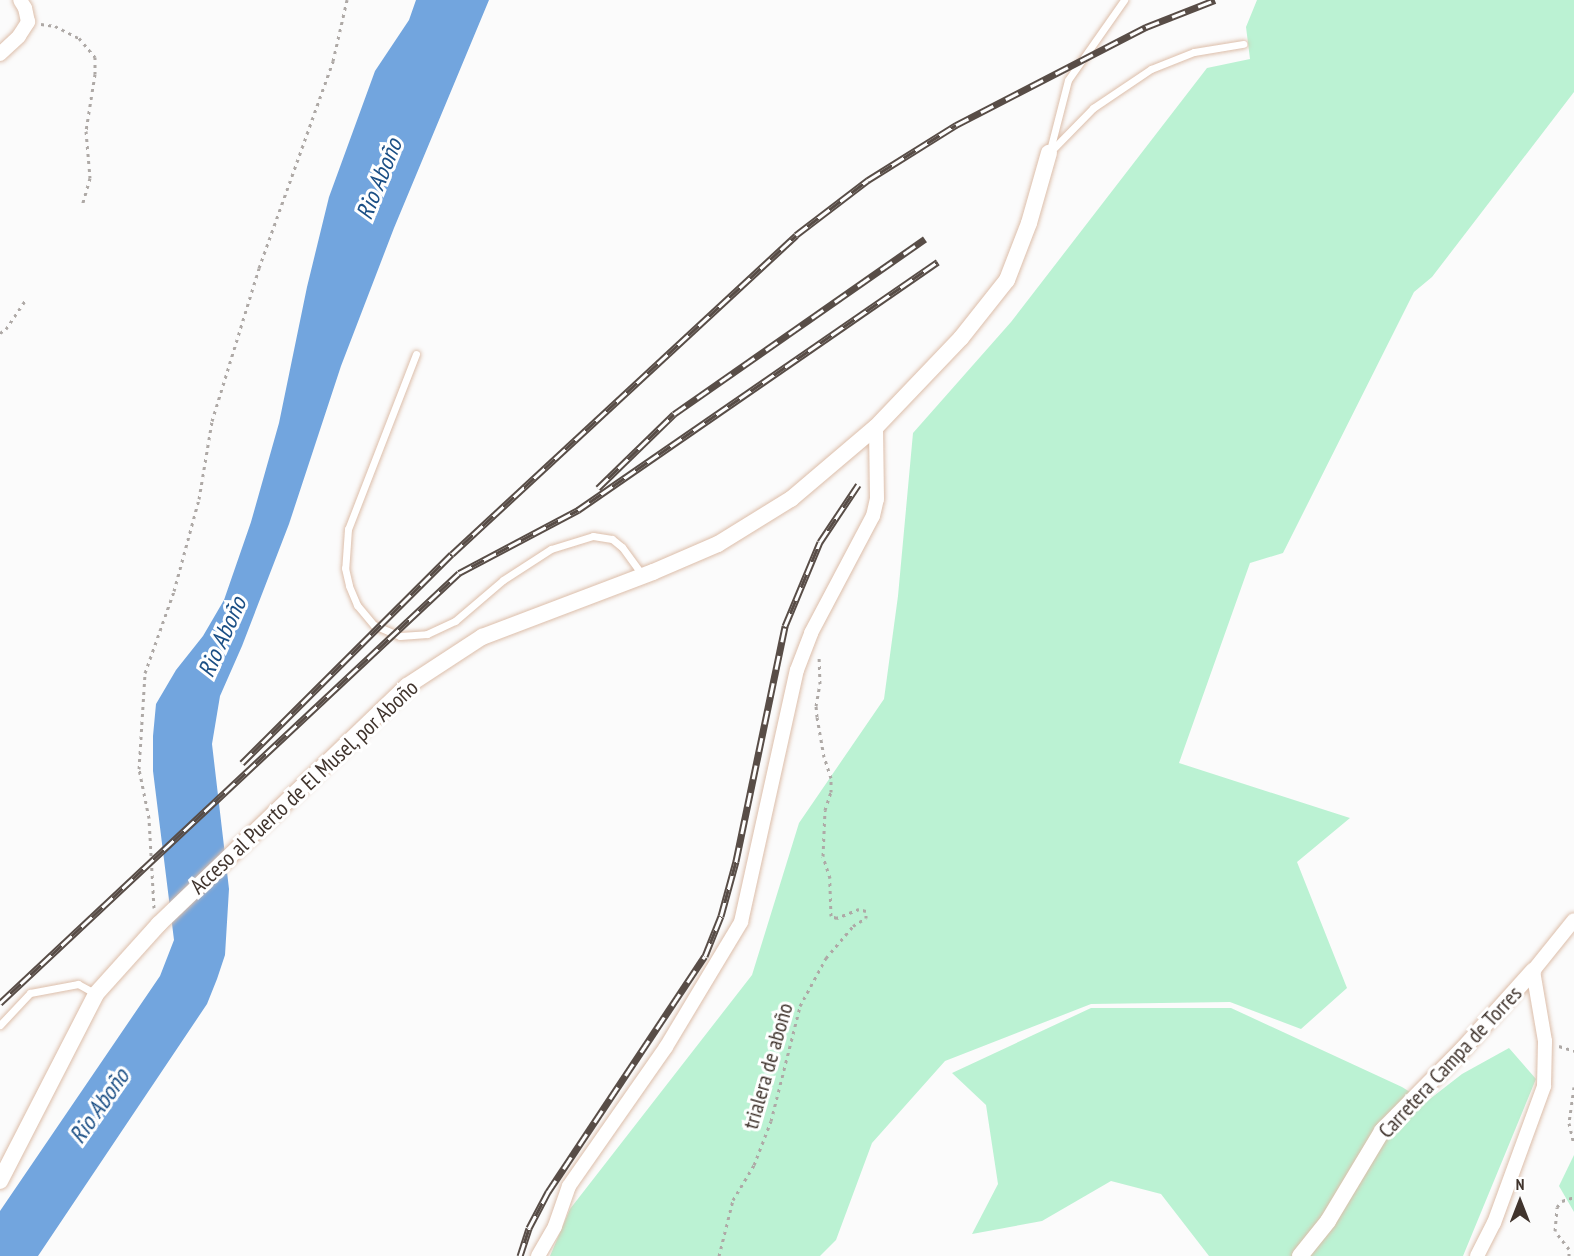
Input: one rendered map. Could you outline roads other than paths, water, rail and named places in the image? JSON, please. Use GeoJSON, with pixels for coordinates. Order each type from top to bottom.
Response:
{"type":"FeatureCollection","features":[{"type":"Feature","properties":{"kind":"street"},"geometry":{"type":"LineString","coordinates":[[0,54],[19,36],[28,22],[25,8],[20,0]]}},
{"type":"Feature","properties":{"kind":"street","name":"Acceso al Puerto de El Musel, por Aboño"},"geometry":{"type":"LineString","coordinates":[[0,1181],[96,994],[157,927],[407,686],[482,637],[643,576],[718,544],[791,499],[876,427],[961,338],[1007,280],[1029,223],[1050,153]]}},
{"type":"Feature","properties":{"kind":"street"},"geometry":{"type":"LineString","coordinates":[[538,1256],[555,1226],[569,1186],[666,1047],[741,922],[797,670],[811,633],[873,516],[877,499],[876,427]]}},
{"type":"Feature","properties":{"kind":"street"},"geometry":{"type":"LineString","coordinates":[[1477,1256],[1494,1223],[1544,1086],[1545,1041],[1538,965],[1574,920]]}},
{"type":"Feature","properties":{"kind":"street","name":"Carretera Campa de Torres"},"geometry":{"type":"LineString","coordinates":[[1300,1256],[1328,1221],[1382,1131],[1463,1049],[1538,965]]}},
{"type":"Feature","properties":{"kind":"lane","name":"Acceso al Puerto de El Musel, por Aboño"},"geometry":{"type":"LineString","coordinates":[[1050,153],[1068,80],[1124,0]]}},
{"type":"Feature","properties":{"kind":"lane"},"geometry":{"type":"LineString","coordinates":[[1050,153],[1093,108],[1151,69],[1194,52],[1242,44]]}},
{"type":"Feature","properties":{"kind":"lane"},"geometry":{"type":"LineString","coordinates":[[416,354],[348,530],[345,568],[349,586],[357,605],[374,625],[399,636],[427,634],[455,621],[503,580],[551,549],[593,536],[612,539],[622,547],[643,576]]}},
{"type":"Feature","properties":{"kind":"lane"},"geometry":{"type":"LineString","coordinates":[[0,1025],[30,993],[78,984],[96,994]]}},
{"type":"Feature","properties":{"kind":"water","name":"Rio Aboño"},"geometry":{"type":"Polygon","coordinates":[[[416,0],[489,0],[394,228],[341,366],[289,524],[242,646],[220,696],[212,744],[229,889],[225,955],[207,1004],[38,1256],[0,1256],[0,1211],[160,976],[174,940],[153,771],[156,704],[176,670],[203,636],[224,600],[251,522],[279,423],[307,287],[329,197],[375,71],[409,20],[416,0]]]}},
{"type":"Feature","properties":{"kind":"railway"},"geometry":{"type":"LineString","coordinates":[[242,763],[452,554],[796,235],[868,180],[956,125],[1146,27],[1215,0]]}},
{"type":"Feature","properties":{"kind":"railway"},"geometry":{"type":"LineString","coordinates":[[598,488],[674,414],[925,239]]}},
{"type":"Feature","properties":{"kind":"railway"},"geometry":{"type":"LineString","coordinates":[[0,1003],[459,573],[578,510],[938,262]]}},
{"type":"Feature","properties":{"kind":"railway"},"geometry":{"type":"LineString","coordinates":[[520,1256],[529,1228],[548,1192],[705,956],[721,916],[736,861],[785,626],[820,542],[858,485]]}}]}
